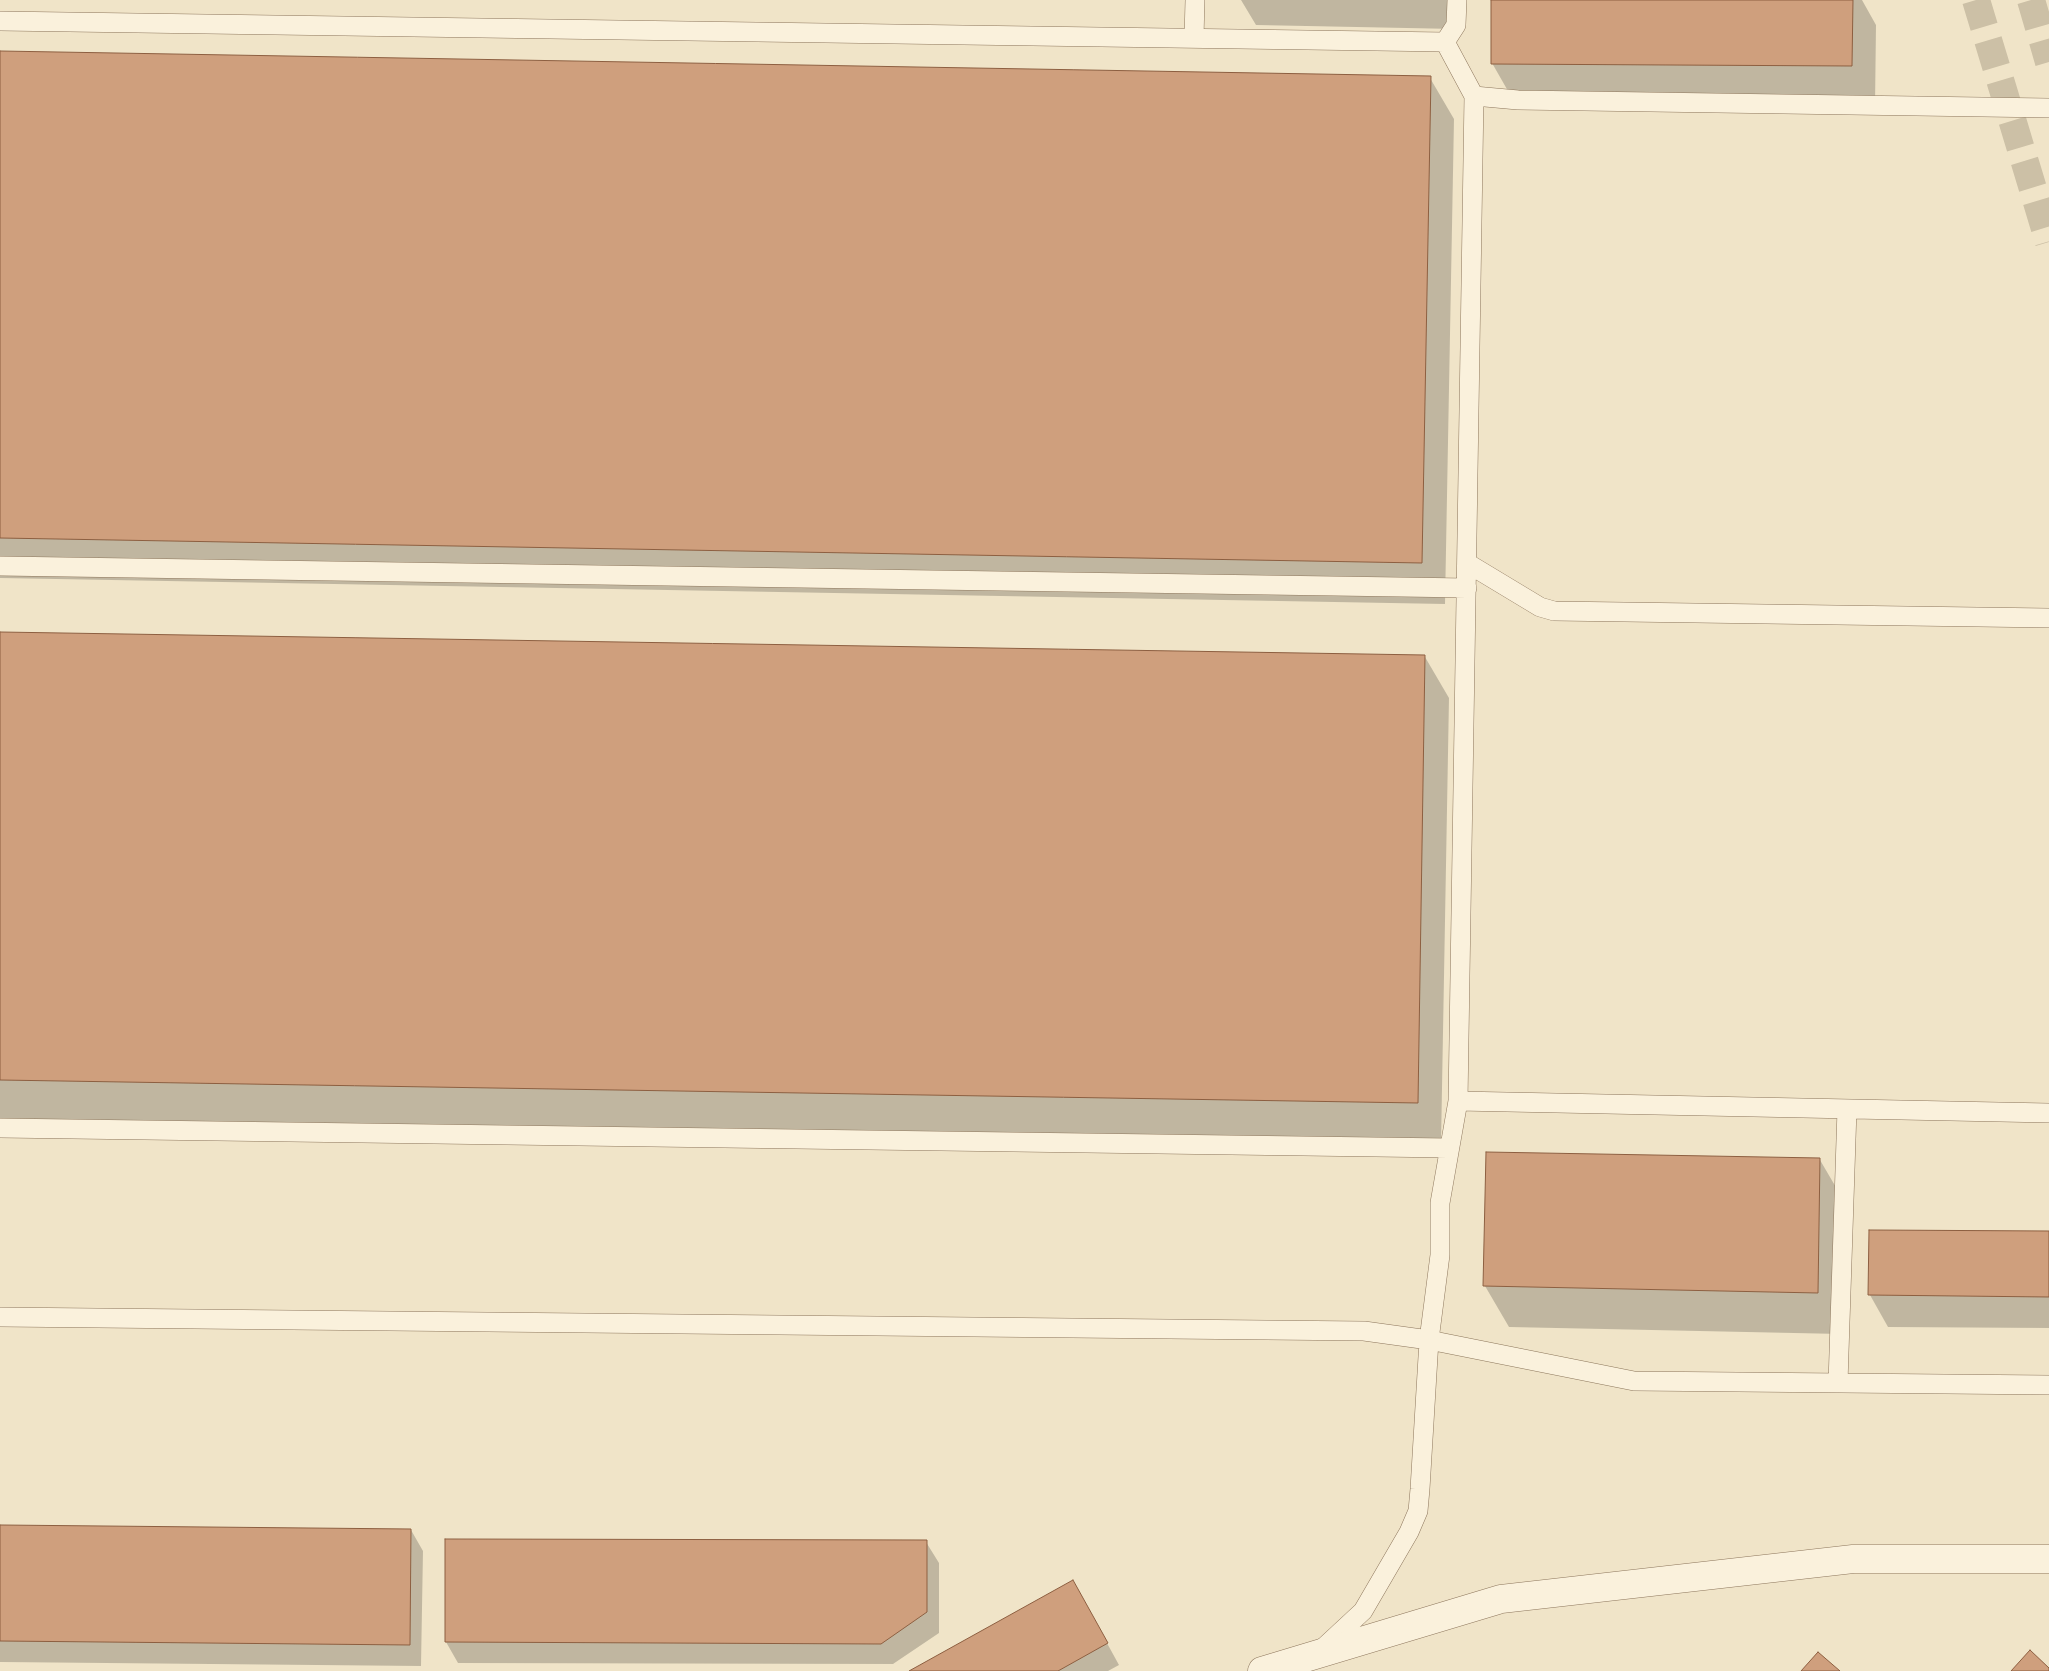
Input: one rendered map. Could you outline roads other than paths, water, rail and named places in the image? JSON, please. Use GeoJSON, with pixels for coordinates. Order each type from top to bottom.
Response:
{"type":"FeatureCollection","features":[{"type":"Feature","properties":{"kind":"street"},"geometry":{"type":"LineString","coordinates":[[1262,1671],[1501,1599],[1853,1558],[2049,1558]]}},
{"type":"Feature","properties":{"kind":"lane"},"geometry":{"type":"LineString","coordinates":[[1194,38],[1195,0]]}},
{"type":"Feature","properties":{"kind":"lane"},"geometry":{"type":"LineString","coordinates":[[1445,42],[1456,25],[1457,0]]}},
{"type":"Feature","properties":{"kind":"lane"},"geometry":{"type":"LineString","coordinates":[[0,21],[1445,42]]}},
{"type":"Feature","properties":{"kind":"lane"},"geometry":{"type":"LineString","coordinates":[[1316,1654],[1363,1611],[1390,1567],[1418,1512],[1428,1340],[1440,1256],[1440,1203],[1448,1148],[1458,1101],[1474,96],[1445,42]]}},
{"type":"Feature","properties":{"kind":"lane"},"geometry":{"type":"LineString","coordinates":[[1474,96],[1518,100],[2049,108]]}},
{"type":"Feature","properties":{"kind":"lane"},"geometry":{"type":"LineString","coordinates":[[1467,563],[1540,607],[1554,611],[2049,618]]}},
{"type":"Feature","properties":{"kind":"lane"},"geometry":{"type":"LineString","coordinates":[[0,566],[1467,588]]}},
{"type":"Feature","properties":{"kind":"lane"},"geometry":{"type":"LineString","coordinates":[[1458,1101],[2049,1112]]}},
{"type":"Feature","properties":{"kind":"lane"},"geometry":{"type":"LineString","coordinates":[[1838,1383],[1848,1109]]}},
{"type":"Feature","properties":{"kind":"lane"},"geometry":{"type":"LineString","coordinates":[[0,1128],[1448,1148]]}},
{"type":"Feature","properties":{"kind":"lane"},"geometry":{"type":"LineString","coordinates":[[0,1317],[1364,1331],[1428,1340],[1634,1381],[2049,1385]]}},
{"type":"Feature","properties":{"kind":"tunnel"},"geometry":{"type":"LineString","coordinates":[[1976,0],[2049,242]]}},
{"type":"Feature","properties":{"kind":"tunnel"},"geometry":{"type":"LineString","coordinates":[[2031,0],[2049,62]]}}]}
